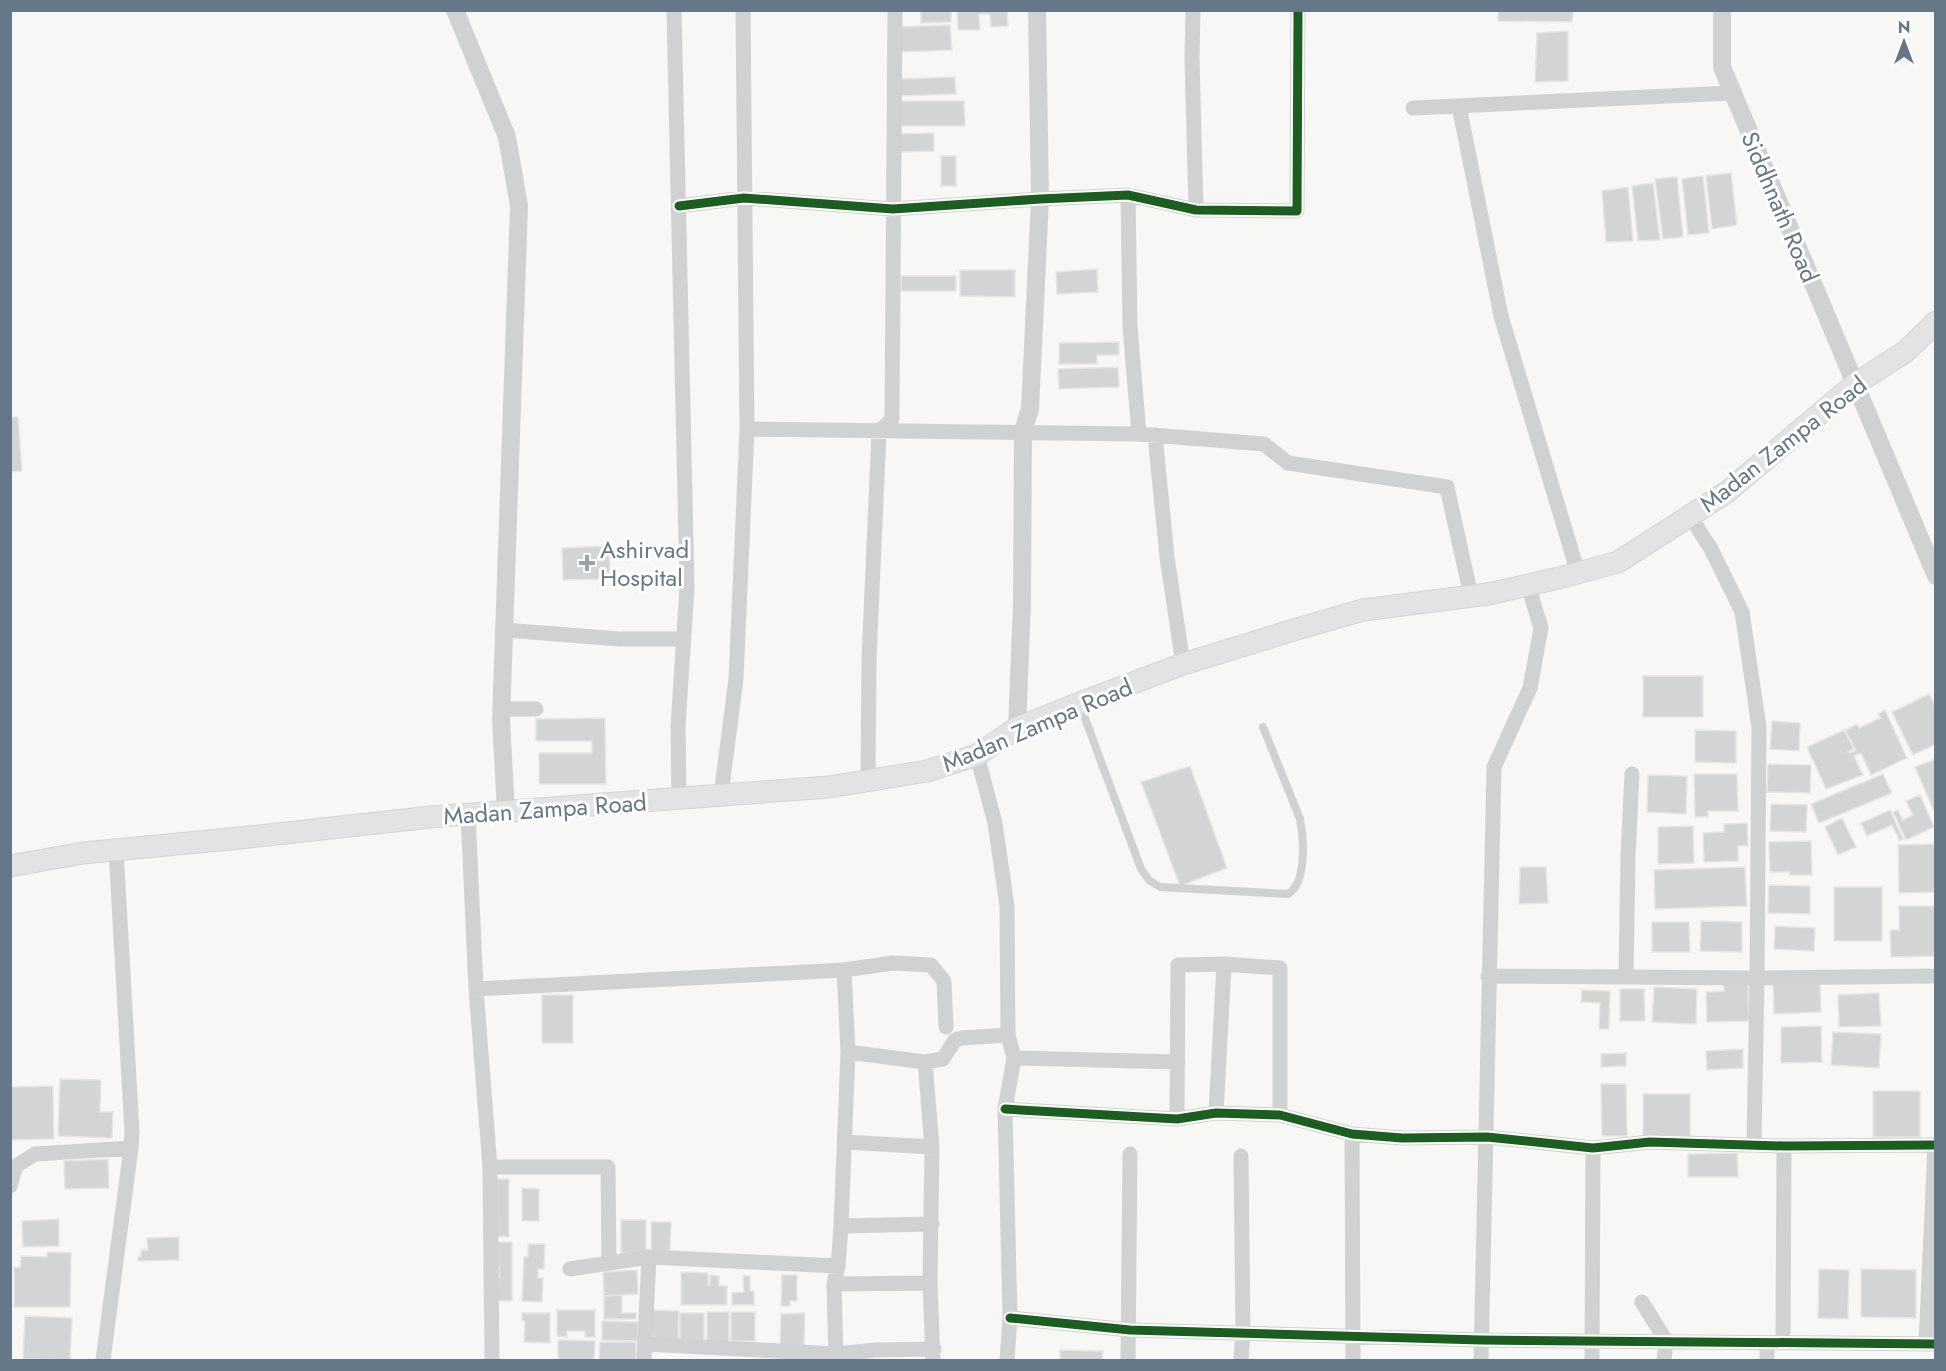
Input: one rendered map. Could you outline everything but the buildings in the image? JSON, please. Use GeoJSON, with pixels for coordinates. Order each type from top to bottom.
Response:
{"type":"FeatureCollection","features":[{"type":"Feature","properties":{"kind":"main road","name":"Madan Zampa Road"},"geometry":{"type":"LineString","coordinates":[[10,866],[83,853],[468,814],[829,787],[927,771],[977,755],[1017,728],[1183,664],[1363,610],[1488,594],[1618,562],[1727,492],[1858,391],[1935,322]]}},
{"type":"Feature","properties":{"kind":"street"},"geometry":{"type":"LineString","coordinates":[[455,10],[507,137],[519,206],[502,709],[506,812]]}},
{"type":"Feature","properties":{"kind":"street"},"geometry":{"type":"LineString","coordinates":[[674,10],[687,587],[678,726],[679,798]]}},
{"type":"Feature","properties":{"kind":"street"},"geometry":{"type":"LineString","coordinates":[[721,795],[736,679],[747,429],[743,10]]}},
{"type":"Feature","properties":{"kind":"street"},"geometry":{"type":"LineString","coordinates":[[868,781],[869,659],[879,432],[892,419],[895,10]]}},
{"type":"Feature","properties":{"kind":"street"},"geometry":{"type":"LineString","coordinates":[[1017,728],[1022,603],[1023,431],[1030,410],[1040,198],[1037,10]]}},
{"type":"Feature","properties":{"kind":"street"},"geometry":{"type":"LineString","coordinates":[[1193,10],[1196,210]]}},
{"type":"Feature","properties":{"kind":"street"},"geometry":{"type":"LineString","coordinates":[[679,206],[744,198],[893,209],[1040,198],[1128,195],[1196,210],[1297,211],[1298,10]]}},
{"type":"Feature","properties":{"kind":"street","name":"Siddhnath Road"},"geometry":{"type":"LineString","coordinates":[[1722,10],[1722,67],[1935,576]]}},
{"type":"Feature","properties":{"kind":"street"},"geometry":{"type":"LineString","coordinates":[[1413,108],[1732,93]]}},
{"type":"Feature","properties":{"kind":"street"},"geometry":{"type":"LineString","coordinates":[[1459,106],[1501,316],[1578,573]]}},
{"type":"Feature","properties":{"kind":"street"},"geometry":{"type":"LineString","coordinates":[[1128,195],[1130,327],[1139,434]]}},
{"type":"Feature","properties":{"kind":"street"},"geometry":{"type":"LineString","coordinates":[[747,429],[1139,434],[1264,444],[1288,463],[1447,487],[1470,596]]}},
{"type":"Feature","properties":{"kind":"street"},"geometry":{"type":"LineString","coordinates":[[1155,435],[1167,557],[1183,664]]}},
{"type":"Feature","properties":{"kind":"street"},"geometry":{"type":"LineString","coordinates":[[1690,516],[1711,549],[1742,612],[1759,727],[1754,1145]]}},
{"type":"Feature","properties":{"kind":"street"},"geometry":{"type":"LineString","coordinates":[[1481,1360],[1494,767],[1530,688],[1541,628],[1528,585]]}},
{"type":"Feature","properties":{"kind":"street"},"geometry":{"type":"LineString","coordinates":[[504,630],[620,639],[684,639]]}},
{"type":"Feature","properties":{"kind":"street"},"geometry":{"type":"LineString","coordinates":[[502,709],[536,709]]}},
{"type":"Feature","properties":{"kind":"street"},"geometry":{"type":"LineString","coordinates":[[977,755],[995,823],[1007,906],[1008,1035],[1014,1058],[1005,1109],[1010,1318],[1007,1360]]}},
{"type":"Feature","properties":{"kind":"street"},"geometry":{"type":"LineString","coordinates":[[1626,977],[1632,774]]}},
{"type":"Feature","properties":{"kind":"street"},"geometry":{"type":"LineString","coordinates":[[468,814],[476,989],[490,1167],[492,1360]]}},
{"type":"Feature","properties":{"kind":"street"},"geometry":{"type":"LineString","coordinates":[[103,1360],[132,1132],[116,850]]}},
{"type":"Feature","properties":{"kind":"street"},"geometry":{"type":"LineString","coordinates":[[476,989],[844,970],[893,963],[931,965],[944,981],[946,1027]]}},
{"type":"Feature","properties":{"kind":"street"},"geometry":{"type":"LineString","coordinates":[[1216,1113],[1224,964]]}},
{"type":"Feature","properties":{"kind":"street"},"geometry":{"type":"LineString","coordinates":[[1177,1119],[1178,965],[1224,964],[1280,968],[1280,1115]]}},
{"type":"Feature","properties":{"kind":"street"},"geometry":{"type":"LineString","coordinates":[[836,1357],[834,1284],[842,1226],[848,1052],[844,970]]}},
{"type":"Feature","properties":{"kind":"street"},"geometry":{"type":"LineString","coordinates":[[1488,976],[1757,978],[1935,976]]}},
{"type":"Feature","properties":{"kind":"street"},"geometry":{"type":"LineString","coordinates":[[848,1052],[926,1062],[943,1059],[955,1040],[1008,1035]]}},
{"type":"Feature","properties":{"kind":"street"},"geometry":{"type":"LineString","coordinates":[[1014,1058],[1178,1062]]}},
{"type":"Feature","properties":{"kind":"street"},"geometry":{"type":"LineString","coordinates":[[645,1344],[836,1357],[876,1350],[934,1355],[930,1283],[932,1147],[926,1062]]}},
{"type":"Feature","properties":{"kind":"street"},"geometry":{"type":"LineString","coordinates":[[1005,1109],[1177,1119],[1216,1113],[1280,1115],[1352,1134],[1402,1138],[1486,1137],[1593,1148],[1650,1142],[1784,1146],[1935,1145],[1931,1344],[1481,1340],[1130,1329],[1010,1318]]}},
{"type":"Feature","properties":{"kind":"street"},"geometry":{"type":"LineString","coordinates":[[1352,1134],[1353,1360]]}},
{"type":"Feature","properties":{"kind":"street"},"geometry":{"type":"LineString","coordinates":[[845,1142],[932,1147]]}},
{"type":"Feature","properties":{"kind":"street"},"geometry":{"type":"LineString","coordinates":[[1767,1360],[1775,1343],[1784,1146]]}},
{"type":"Feature","properties":{"kind":"street"},"geometry":{"type":"LineString","coordinates":[[10,1186],[16,1166],[35,1154],[131,1148]]}},
{"type":"Feature","properties":{"kind":"street"},"geometry":{"type":"LineString","coordinates":[[1592,1360],[1593,1148]]}},
{"type":"Feature","properties":{"kind":"street"},"geometry":{"type":"LineString","coordinates":[[1128,1360],[1130,1154]]}},
{"type":"Feature","properties":{"kind":"street"},"geometry":{"type":"LineString","coordinates":[[1241,1156],[1243,1333],[1241,1360]]}},
{"type":"Feature","properties":{"kind":"street"},"geometry":{"type":"LineString","coordinates":[[490,1167],[608,1167],[609,1262]]}},
{"type":"Feature","properties":{"kind":"street"},"geometry":{"type":"LineString","coordinates":[[842,1226],[932,1224]]}},
{"type":"Feature","properties":{"kind":"street"},"geometry":{"type":"LineString","coordinates":[[570,1269],[649,1257],[838,1266]]}},
{"type":"Feature","properties":{"kind":"street"},"geometry":{"type":"LineString","coordinates":[[644,1360],[649,1257]]}},
{"type":"Feature","properties":{"kind":"street"},"geometry":{"type":"LineString","coordinates":[[834,1284],[930,1283]]}},
{"type":"Feature","properties":{"kind":"street"},"geometry":{"type":"LineString","coordinates":[[1642,1302],[1666,1342],[1664,1360]]}},
{"type":"Feature","properties":{"kind":"lane"},"geometry":{"type":"LineString","coordinates":[[1080,703],[1141,869],[1149,880],[1160,887],[1288,894],[1295,890],[1300,880],[1304,834],[1263,728]]}},
{"type":"Feature","properties":{"kind":"cycle path"},"geometry":{"type":"LineString","coordinates":[[679,206],[744,198],[893,209],[1128,195],[1196,210],[1297,211],[1298,10]]}},
{"type":"Feature","properties":{"kind":"cycle path"},"geometry":{"type":"LineString","coordinates":[[1005,1109],[1177,1119],[1216,1113],[1280,1115],[1352,1134],[1402,1138],[1487,1137],[1593,1148],[1650,1142],[1784,1146],[1936,1145]]}},
{"type":"Feature","properties":{"kind":"cycle path"},"geometry":{"type":"LineString","coordinates":[[1010,1318],[1130,1330],[1481,1340],[1936,1344]]}},
{"type":"Feature","properties":{"kind":"place","name":"Ashirvad Hospital"},"geometry":{"type":"Point","coordinates":[587,563]}}]}
